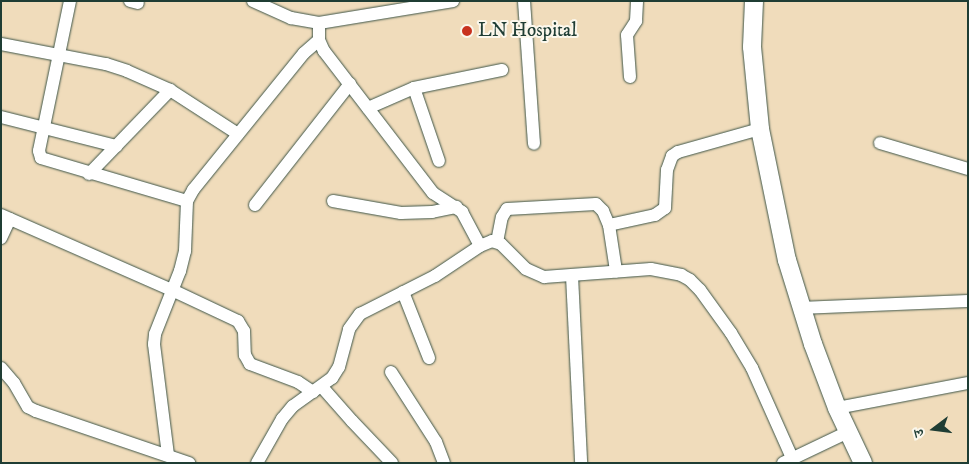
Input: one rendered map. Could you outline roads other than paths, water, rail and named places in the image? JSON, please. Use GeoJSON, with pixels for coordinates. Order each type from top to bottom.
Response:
{"type":"FeatureCollection","features":[{"type":"Feature","properties":{"kind":"street"},"geometry":{"type":"LineString","coordinates":[[70,1],[39,151],[41,158],[89,174],[187,201]]}},
{"type":"Feature","properties":{"kind":"street"},"geometry":{"type":"LineString","coordinates":[[253,1],[291,18],[319,22],[453,1]]}},
{"type":"Feature","properties":{"kind":"street"},"geometry":{"type":"LineString","coordinates":[[524,1],[534,144]]}},
{"type":"Feature","properties":{"kind":"street"},"geometry":{"type":"LineString","coordinates":[[630,77],[627,35],[636,21],[637,1]]}},
{"type":"Feature","properties":{"kind":"street"},"geometry":{"type":"LineString","coordinates":[[754,1],[752,47],[760,129],[786,260],[800,308],[837,408],[863,463]]}},
{"type":"Feature","properties":{"kind":"street"},"geometry":{"type":"LineString","coordinates":[[319,22],[319,40],[324,50],[433,193],[462,212],[480,246]]}},
{"type":"Feature","properties":{"kind":"street"},"geometry":{"type":"LineString","coordinates":[[168,455],[154,334],[185,251],[187,201],[193,190],[304,53],[319,40]]}},
{"type":"Feature","properties":{"kind":"street"},"geometry":{"type":"LineString","coordinates":[[1,44],[106,64],[170,90],[238,134]]}},
{"type":"Feature","properties":{"kind":"street"},"geometry":{"type":"LineString","coordinates":[[368,108],[414,88],[502,70]]}},
{"type":"Feature","properties":{"kind":"street"},"geometry":{"type":"LineString","coordinates":[[255,204],[350,84]]}},
{"type":"Feature","properties":{"kind":"street"},"geometry":{"type":"LineString","coordinates":[[414,88],[439,161]]}},
{"type":"Feature","properties":{"kind":"street"},"geometry":{"type":"LineString","coordinates":[[89,174],[170,90]]}},
{"type":"Feature","properties":{"kind":"street"},"geometry":{"type":"LineString","coordinates":[[1,117],[116,146]]}},
{"type":"Feature","properties":{"kind":"street"},"geometry":{"type":"LineString","coordinates":[[609,225],[655,215],[665,208],[667,170],[672,156],[678,152],[760,129]]}},
{"type":"Feature","properties":{"kind":"street"},"geometry":{"type":"LineString","coordinates":[[880,143],[968,169]]}},
{"type":"Feature","properties":{"kind":"street"},"geometry":{"type":"LineString","coordinates":[[333,201],[400,213],[432,212],[456,207]]}},
{"type":"Feature","properties":{"kind":"street"},"geometry":{"type":"LineString","coordinates":[[497,242],[504,212],[512,208],[596,204],[603,211],[609,225],[616,271]]}},
{"type":"Feature","properties":{"kind":"street"},"geometry":{"type":"LineString","coordinates":[[1,238],[6,217],[238,321],[244,331],[245,355],[250,364],[318,389],[392,463]]}},
{"type":"Feature","properties":{"kind":"street"},"geometry":{"type":"LineString","coordinates":[[257,463],[282,419],[293,406],[332,378],[339,367],[353,322],[360,314],[435,276],[480,246],[492,241],[497,242],[519,264],[533,273],[544,277],[651,269],[668,272],[690,280],[700,290],[731,333],[752,368],[787,460],[848,432]]}},
{"type":"Feature","properties":{"kind":"street"},"geometry":{"type":"LineString","coordinates":[[572,276],[581,463]]}},
{"type":"Feature","properties":{"kind":"street"},"geometry":{"type":"LineString","coordinates":[[403,292],[429,358]]}},
{"type":"Feature","properties":{"kind":"street"},"geometry":{"type":"LineString","coordinates":[[800,308],[968,301]]}},
{"type":"Feature","properties":{"kind":"street"},"geometry":{"type":"LineString","coordinates":[[1,368],[14,383],[28,407],[36,412],[189,463]]}},
{"type":"Feature","properties":{"kind":"street"},"geometry":{"type":"LineString","coordinates":[[392,372],[436,442],[444,463]]}},
{"type":"Feature","properties":{"kind":"street"},"geometry":{"type":"LineString","coordinates":[[837,408],[968,383]]}},
{"type":"Feature","properties":{"kind":"place","name":"LN Hospital"},"geometry":{"type":"Point","coordinates":[467,31]}}]}
